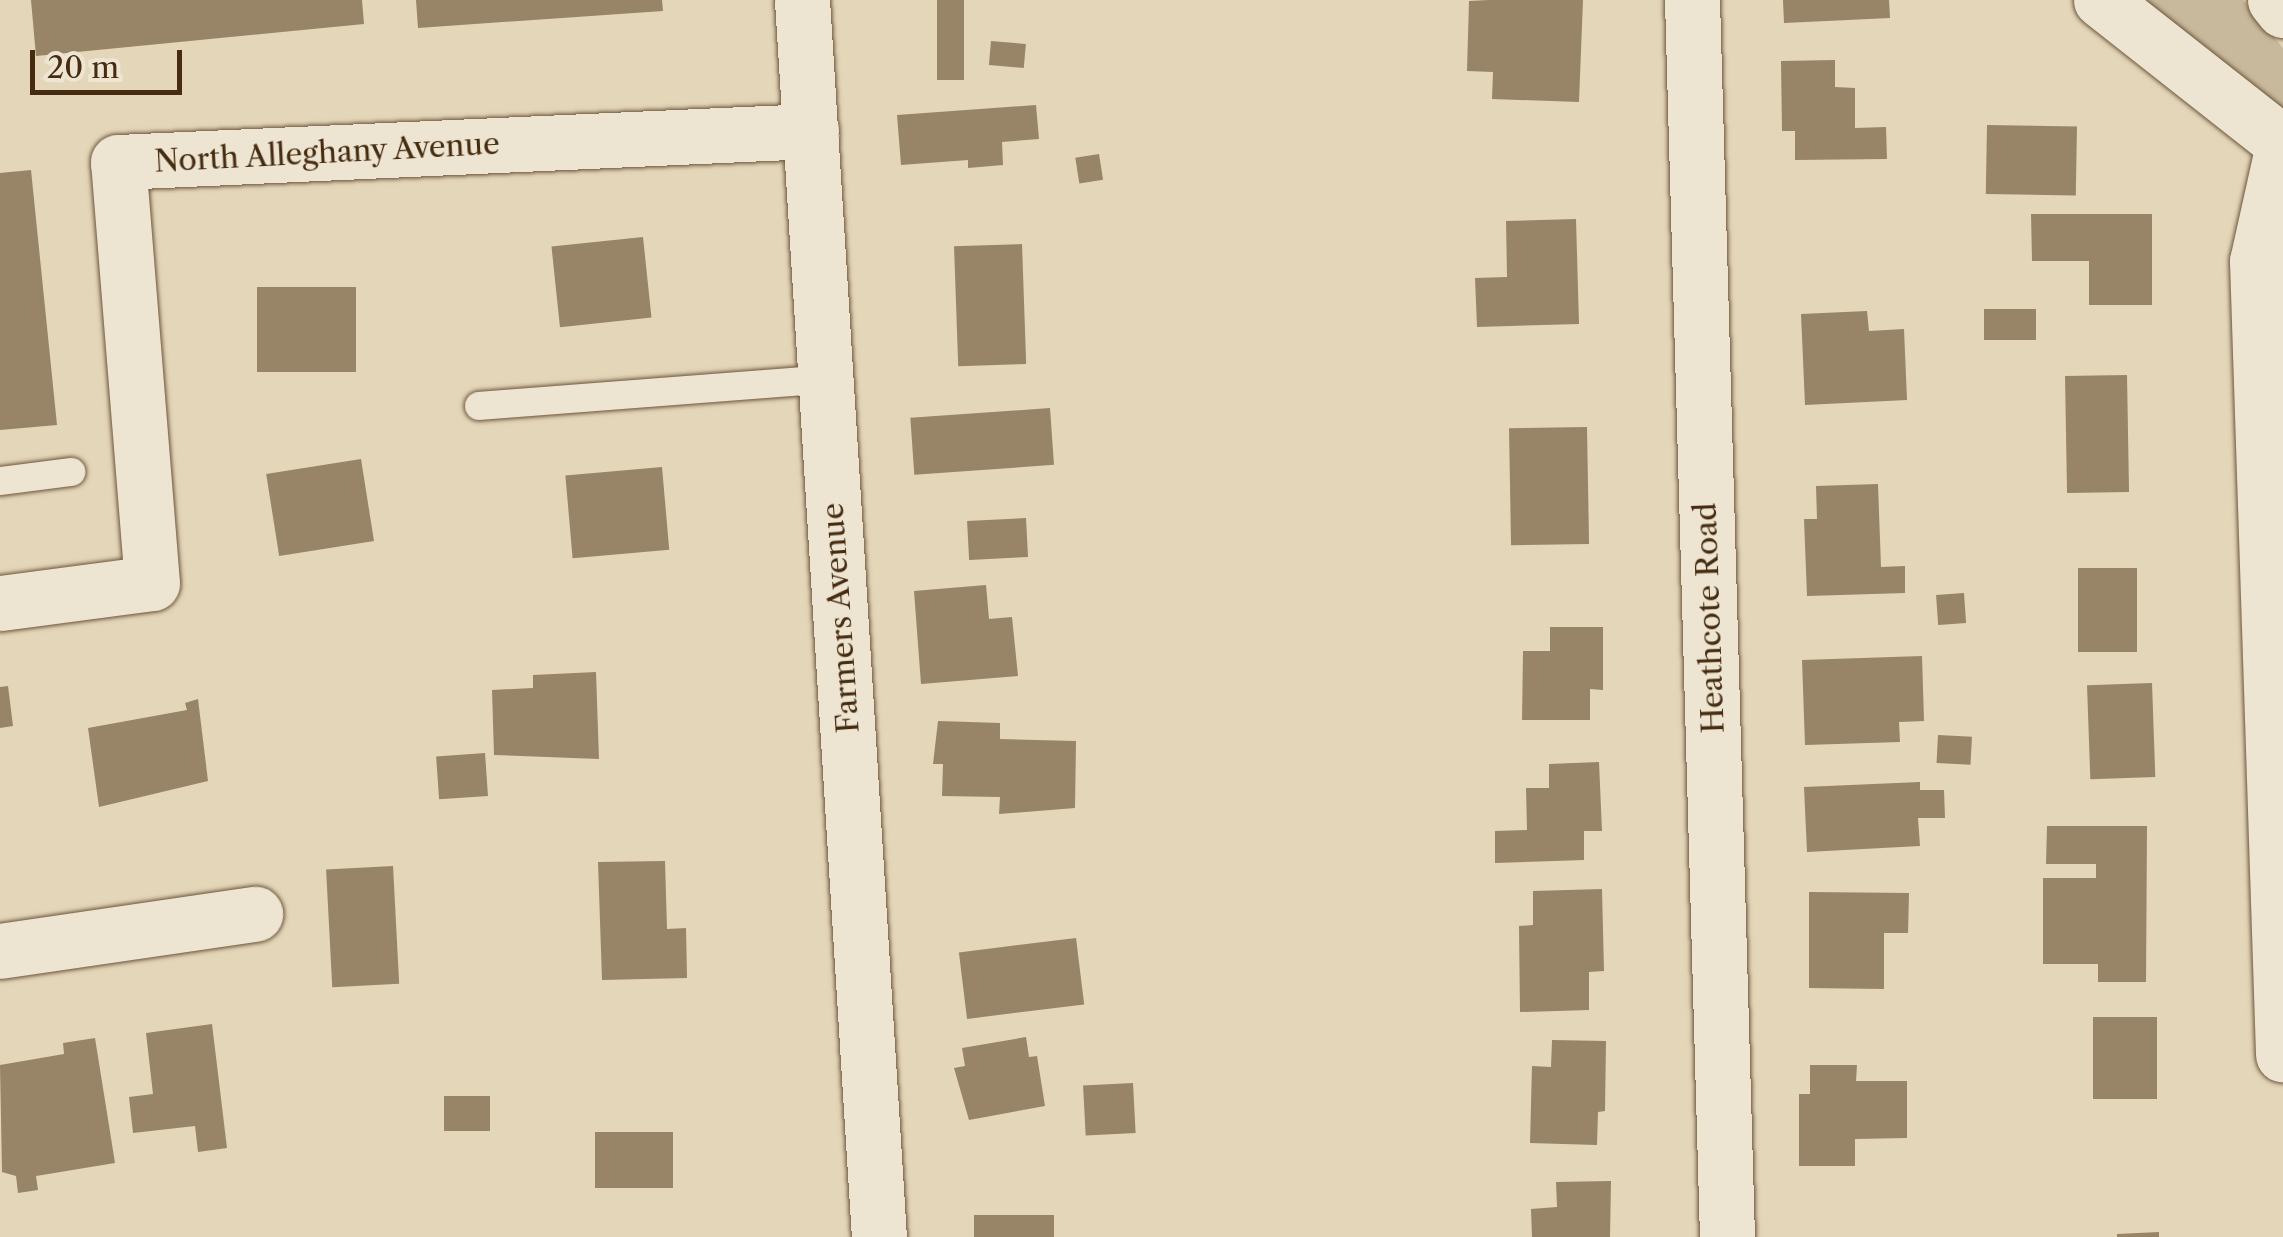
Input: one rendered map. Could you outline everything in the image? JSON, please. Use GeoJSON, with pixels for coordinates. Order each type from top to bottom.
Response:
{"type":"FeatureCollection","features":[{"type":"Feature","properties":{"kind":"street","name":"Farmers Avenue"},"geometry":{"type":"LineString","coordinates":[[802,0],[879,1237]]}},
{"type":"Feature","properties":{"kind":"street","name":"Heathcote Road"},"geometry":{"type":"LineString","coordinates":[[1692,0],[1727,1237]]}},
{"type":"Feature","properties":{"kind":"street"},"geometry":{"type":"LineString","coordinates":[[2101,0],[2283,144],[2257,261],[2283,1055]]}},
{"type":"Feature","properties":{"kind":"street"},"geometry":{"type":"LineString","coordinates":[[2275,0],[2283,10]]}},
{"type":"Feature","properties":{"kind":"street","name":"North Alleghany Avenue"},"geometry":{"type":"LineString","coordinates":[[0,603],[152,583],[118,162],[810,130]]}},
{"type":"Feature","properties":{"kind":"street"},"geometry":{"type":"LineString","coordinates":[[0,951],[256,914]]}},
{"type":"Feature","properties":{"kind":"lane"},"geometry":{"type":"LineString","coordinates":[[479,406],[826,379]]}},
{"type":"Feature","properties":{"kind":"lane"},"geometry":{"type":"LineString","coordinates":[[0,481],[71,472]]}},
{"type":"Feature","properties":{"kind":"shaded area"},"geometry":{"type":"Polygon","coordinates":[[[2134,0],[2243,0],[2283,48],[2283,119],[2134,0]]]}},
{"type":"Feature","properties":{"kind":"building"},"geometry":{"type":"Polygon","coordinates":[[[31,0],[362,0],[364,24],[36,56],[31,0]]]}},
{"type":"Feature","properties":{"kind":"building"},"geometry":{"type":"Polygon","coordinates":[[[416,0],[662,0],[663,11],[418,28],[416,0]]]}},
{"type":"Feature","properties":{"kind":"building"},"geometry":{"type":"Polygon","coordinates":[[[937,0],[964,0],[964,80],[937,80],[937,0]]]}},
{"type":"Feature","properties":{"kind":"building"},"geometry":{"type":"Polygon","coordinates":[[[1583,0],[1579,102],[1492,99],[1493,72],[1467,71],[1469,1],[1583,0]]]}},
{"type":"Feature","properties":{"kind":"building"},"geometry":{"type":"Polygon","coordinates":[[[1783,0],[1889,0],[1890,18],[1784,23],[1783,0]]]}},
{"type":"Feature","properties":{"kind":"building"},"geometry":{"type":"Polygon","coordinates":[[[991,41],[1026,44],[1024,68],[989,65],[991,41]]]}},
{"type":"Feature","properties":{"kind":"building"},"geometry":{"type":"Polygon","coordinates":[[[1835,60],[1835,87],[1855,88],[1855,128],[1886,127],[1887,159],[1795,160],[1795,131],[1782,131],[1781,61],[1835,60]]]}},
{"type":"Feature","properties":{"kind":"building"},"geometry":{"type":"Polygon","coordinates":[[[1036,105],[1039,139],[1002,142],[1003,165],[968,168],[968,160],[901,165],[897,115],[1036,105]]]}},
{"type":"Feature","properties":{"kind":"building"},"geometry":{"type":"Polygon","coordinates":[[[1987,125],[2077,127],[2076,196],[1986,194],[1987,125]]]}},
{"type":"Feature","properties":{"kind":"building"},"geometry":{"type":"Polygon","coordinates":[[[1099,154],[1103,180],[1079,183],[1075,158],[1099,154]]]}},
{"type":"Feature","properties":{"kind":"building"},"geometry":{"type":"Polygon","coordinates":[[[31,170],[57,425],[0,430],[0,173],[31,170]]]}},
{"type":"Feature","properties":{"kind":"building"},"geometry":{"type":"Polygon","coordinates":[[[2031,214],[2152,214],[2152,305],[2089,305],[2089,261],[2032,261],[2031,214]]]}},
{"type":"Feature","properties":{"kind":"building"},"geometry":{"type":"Polygon","coordinates":[[[1576,219],[1579,324],[1477,327],[1475,278],[1507,277],[1506,221],[1576,219]]]}},
{"type":"Feature","properties":{"kind":"building"},"geometry":{"type":"Polygon","coordinates":[[[643,237],[651,318],[560,327],[552,247],[643,237]]]}},
{"type":"Feature","properties":{"kind":"building"},"geometry":{"type":"Polygon","coordinates":[[[1022,244],[1026,364],[958,366],[954,246],[1022,244]]]}},
{"type":"Feature","properties":{"kind":"building"},"geometry":{"type":"Polygon","coordinates":[[[257,287],[356,287],[356,372],[257,372],[257,287]]]}},
{"type":"Feature","properties":{"kind":"building"},"geometry":{"type":"Polygon","coordinates":[[[1984,309],[2036,309],[2036,340],[1984,340],[1984,309]]]}},
{"type":"Feature","properties":{"kind":"building"},"geometry":{"type":"Polygon","coordinates":[[[1867,311],[1869,331],[1904,329],[1907,400],[1805,405],[1801,314],[1867,311]]]}},
{"type":"Feature","properties":{"kind":"building"},"geometry":{"type":"Polygon","coordinates":[[[2127,375],[2129,492],[2067,493],[2065,376],[2127,375]]]}},
{"type":"Feature","properties":{"kind":"building"},"geometry":{"type":"Polygon","coordinates":[[[1050,408],[1054,465],[914,475],[910,418],[1050,408]]]}},
{"type":"Feature","properties":{"kind":"building"},"geometry":{"type":"Polygon","coordinates":[[[1587,427],[1589,544],[1511,545],[1509,428],[1587,427]]]}},
{"type":"Feature","properties":{"kind":"building"},"geometry":{"type":"Polygon","coordinates":[[[361,459],[374,541],[279,556],[266,474],[361,459]]]}},
{"type":"Feature","properties":{"kind":"building"},"geometry":{"type":"Polygon","coordinates":[[[662,467],[669,550],[573,558],[565,475],[662,467]]]}},
{"type":"Feature","properties":{"kind":"building"},"geometry":{"type":"Polygon","coordinates":[[[1878,484],[1881,567],[1905,566],[1905,593],[1807,596],[1804,519],[1817,519],[1816,486],[1878,484]]]}},
{"type":"Feature","properties":{"kind":"building"},"geometry":{"type":"Polygon","coordinates":[[[1026,518],[1028,557],[969,560],[967,521],[1026,518]]]}},
{"type":"Feature","properties":{"kind":"building"},"geometry":{"type":"Polygon","coordinates":[[[2078,568],[2137,568],[2137,652],[2078,652],[2078,568]]]}},
{"type":"Feature","properties":{"kind":"building"},"geometry":{"type":"Polygon","coordinates":[[[986,585],[989,619],[1012,617],[1018,676],[921,684],[914,591],[986,585]]]}},
{"type":"Feature","properties":{"kind":"building"},"geometry":{"type":"Polygon","coordinates":[[[1964,593],[1966,623],[1938,625],[1936,595],[1964,593]]]}},
{"type":"Feature","properties":{"kind":"building"},"geometry":{"type":"Polygon","coordinates":[[[1550,627],[1603,627],[1603,690],[1590,689],[1590,720],[1522,720],[1523,651],[1550,651],[1550,627]]]}},
{"type":"Feature","properties":{"kind":"building"},"geometry":{"type":"Polygon","coordinates":[[[1922,656],[1924,721],[1899,722],[1900,742],[1805,745],[1802,660],[1922,656]]]}},
{"type":"Feature","properties":{"kind":"building"},"geometry":{"type":"Polygon","coordinates":[[[596,672],[599,759],[494,755],[492,690],[533,688],[533,675],[596,672]]]}},
{"type":"Feature","properties":{"kind":"building"},"geometry":{"type":"Polygon","coordinates":[[[2152,683],[2155,777],[2090,779],[2087,685],[2152,683]]]}},
{"type":"Feature","properties":{"kind":"building"},"geometry":{"type":"Polygon","coordinates":[[[8,686],[13,726],[0,728],[0,687],[8,686]]]}},
{"type":"Feature","properties":{"kind":"building"},"geometry":{"type":"Polygon","coordinates":[[[198,699],[208,781],[99,807],[88,728],[187,710],[185,703],[198,699]]]}},
{"type":"Feature","properties":{"kind":"building"},"geometry":{"type":"Polygon","coordinates":[[[938,721],[1000,723],[1000,739],[1076,741],[1075,808],[999,814],[1000,797],[942,796],[943,764],[933,764],[938,721]]]}},
{"type":"Feature","properties":{"kind":"building"},"geometry":{"type":"Polygon","coordinates":[[[1938,735],[1972,737],[1970,765],[1937,763],[1938,735]]]}},
{"type":"Feature","properties":{"kind":"building"},"geometry":{"type":"Polygon","coordinates":[[[485,753],[488,796],[439,799],[436,756],[485,753]]]}},
{"type":"Feature","properties":{"kind":"building"},"geometry":{"type":"Polygon","coordinates":[[[1599,762],[1602,831],[1584,831],[1584,860],[1495,863],[1495,831],[1527,830],[1526,788],[1549,788],[1549,764],[1599,762]]]}},
{"type":"Feature","properties":{"kind":"building"},"geometry":{"type":"Polygon","coordinates":[[[1920,782],[1920,790],[1944,790],[1945,818],[1918,818],[1920,846],[1807,852],[1804,787],[1920,782]]]}},
{"type":"Feature","properties":{"kind":"building"},"geometry":{"type":"Polygon","coordinates":[[[2047,826],[2147,826],[2146,982],[2098,982],[2098,964],[2043,964],[2043,878],[2096,878],[2096,864],[2046,864],[2047,826]]]}},
{"type":"Feature","properties":{"kind":"building"},"geometry":{"type":"Polygon","coordinates":[[[665,861],[667,929],[686,928],[687,978],[602,980],[598,862],[665,861]]]}},
{"type":"Feature","properties":{"kind":"building"},"geometry":{"type":"Polygon","coordinates":[[[393,866],[399,984],[332,987],[326,870],[393,866]]]}},
{"type":"Feature","properties":{"kind":"building"},"geometry":{"type":"Polygon","coordinates":[[[1602,889],[1604,971],[1589,972],[1589,1010],[1520,1012],[1519,926],[1533,925],[1533,891],[1602,889]]]}},
{"type":"Feature","properties":{"kind":"building"},"geometry":{"type":"Polygon","coordinates":[[[1809,892],[1909,893],[1908,933],[1884,933],[1884,989],[1809,988],[1809,892]]]}},
{"type":"Feature","properties":{"kind":"building"},"geometry":{"type":"Polygon","coordinates":[[[1076,938],[1084,1005],[967,1019],[959,952],[1076,938]]]}},
{"type":"Feature","properties":{"kind":"building"},"geometry":{"type":"Polygon","coordinates":[[[2093,1017],[2157,1017],[2157,1099],[2093,1099],[2093,1017]]]}},
{"type":"Feature","properties":{"kind":"building"},"geometry":{"type":"Polygon","coordinates":[[[212,1024],[227,1148],[198,1152],[195,1126],[133,1133],[129,1097],[153,1094],[146,1033],[212,1024]]]}},
{"type":"Feature","properties":{"kind":"building"},"geometry":{"type":"Polygon","coordinates":[[[1026,1037],[1029,1057],[1037,1056],[1045,1106],[969,1120],[954,1068],[965,1066],[962,1048],[1026,1037]]]}},
{"type":"Feature","properties":{"kind":"building"},"geometry":{"type":"Polygon","coordinates":[[[95,1038],[115,1163],[36,1176],[38,1190],[18,1193],[16,1176],[2,1172],[0,1065],[64,1054],[63,1043],[95,1038]]]}},
{"type":"Feature","properties":{"kind":"building"},"geometry":{"type":"Polygon","coordinates":[[[1552,1040],[1606,1041],[1605,1111],[1598,1112],[1597,1145],[1530,1143],[1532,1066],[1551,1067],[1552,1040]]]}},
{"type":"Feature","properties":{"kind":"building"},"geometry":{"type":"Polygon","coordinates":[[[1810,1065],[1857,1065],[1856,1081],[1907,1081],[1907,1138],[1855,1139],[1855,1166],[1799,1166],[1799,1094],[1810,1094],[1810,1065]]]}},
{"type":"Feature","properties":{"kind":"building"},"geometry":{"type":"Polygon","coordinates":[[[1133,1083],[1136,1133],[1086,1136],[1083,1086],[1133,1083]]]}},
{"type":"Feature","properties":{"kind":"building"},"geometry":{"type":"Polygon","coordinates":[[[444,1096],[490,1096],[490,1131],[444,1131],[444,1096]]]}},
{"type":"Feature","properties":{"kind":"building"},"geometry":{"type":"Polygon","coordinates":[[[595,1132],[673,1132],[673,1188],[595,1188],[595,1132]]]}},
{"type":"Feature","properties":{"kind":"building"},"geometry":{"type":"Polygon","coordinates":[[[1611,1181],[1610,1237],[1532,1237],[1531,1209],[1557,1207],[1556,1182],[1611,1181]]]}},
{"type":"Feature","properties":{"kind":"building"},"geometry":{"type":"Polygon","coordinates":[[[974,1215],[1054,1215],[1054,1237],[974,1237],[974,1215]]]}},
{"type":"Feature","properties":{"kind":"building"},"geometry":{"type":"Polygon","coordinates":[[[2159,1232],[2159,1237],[2117,1237],[2117,1234],[2159,1232]]]}}]}
